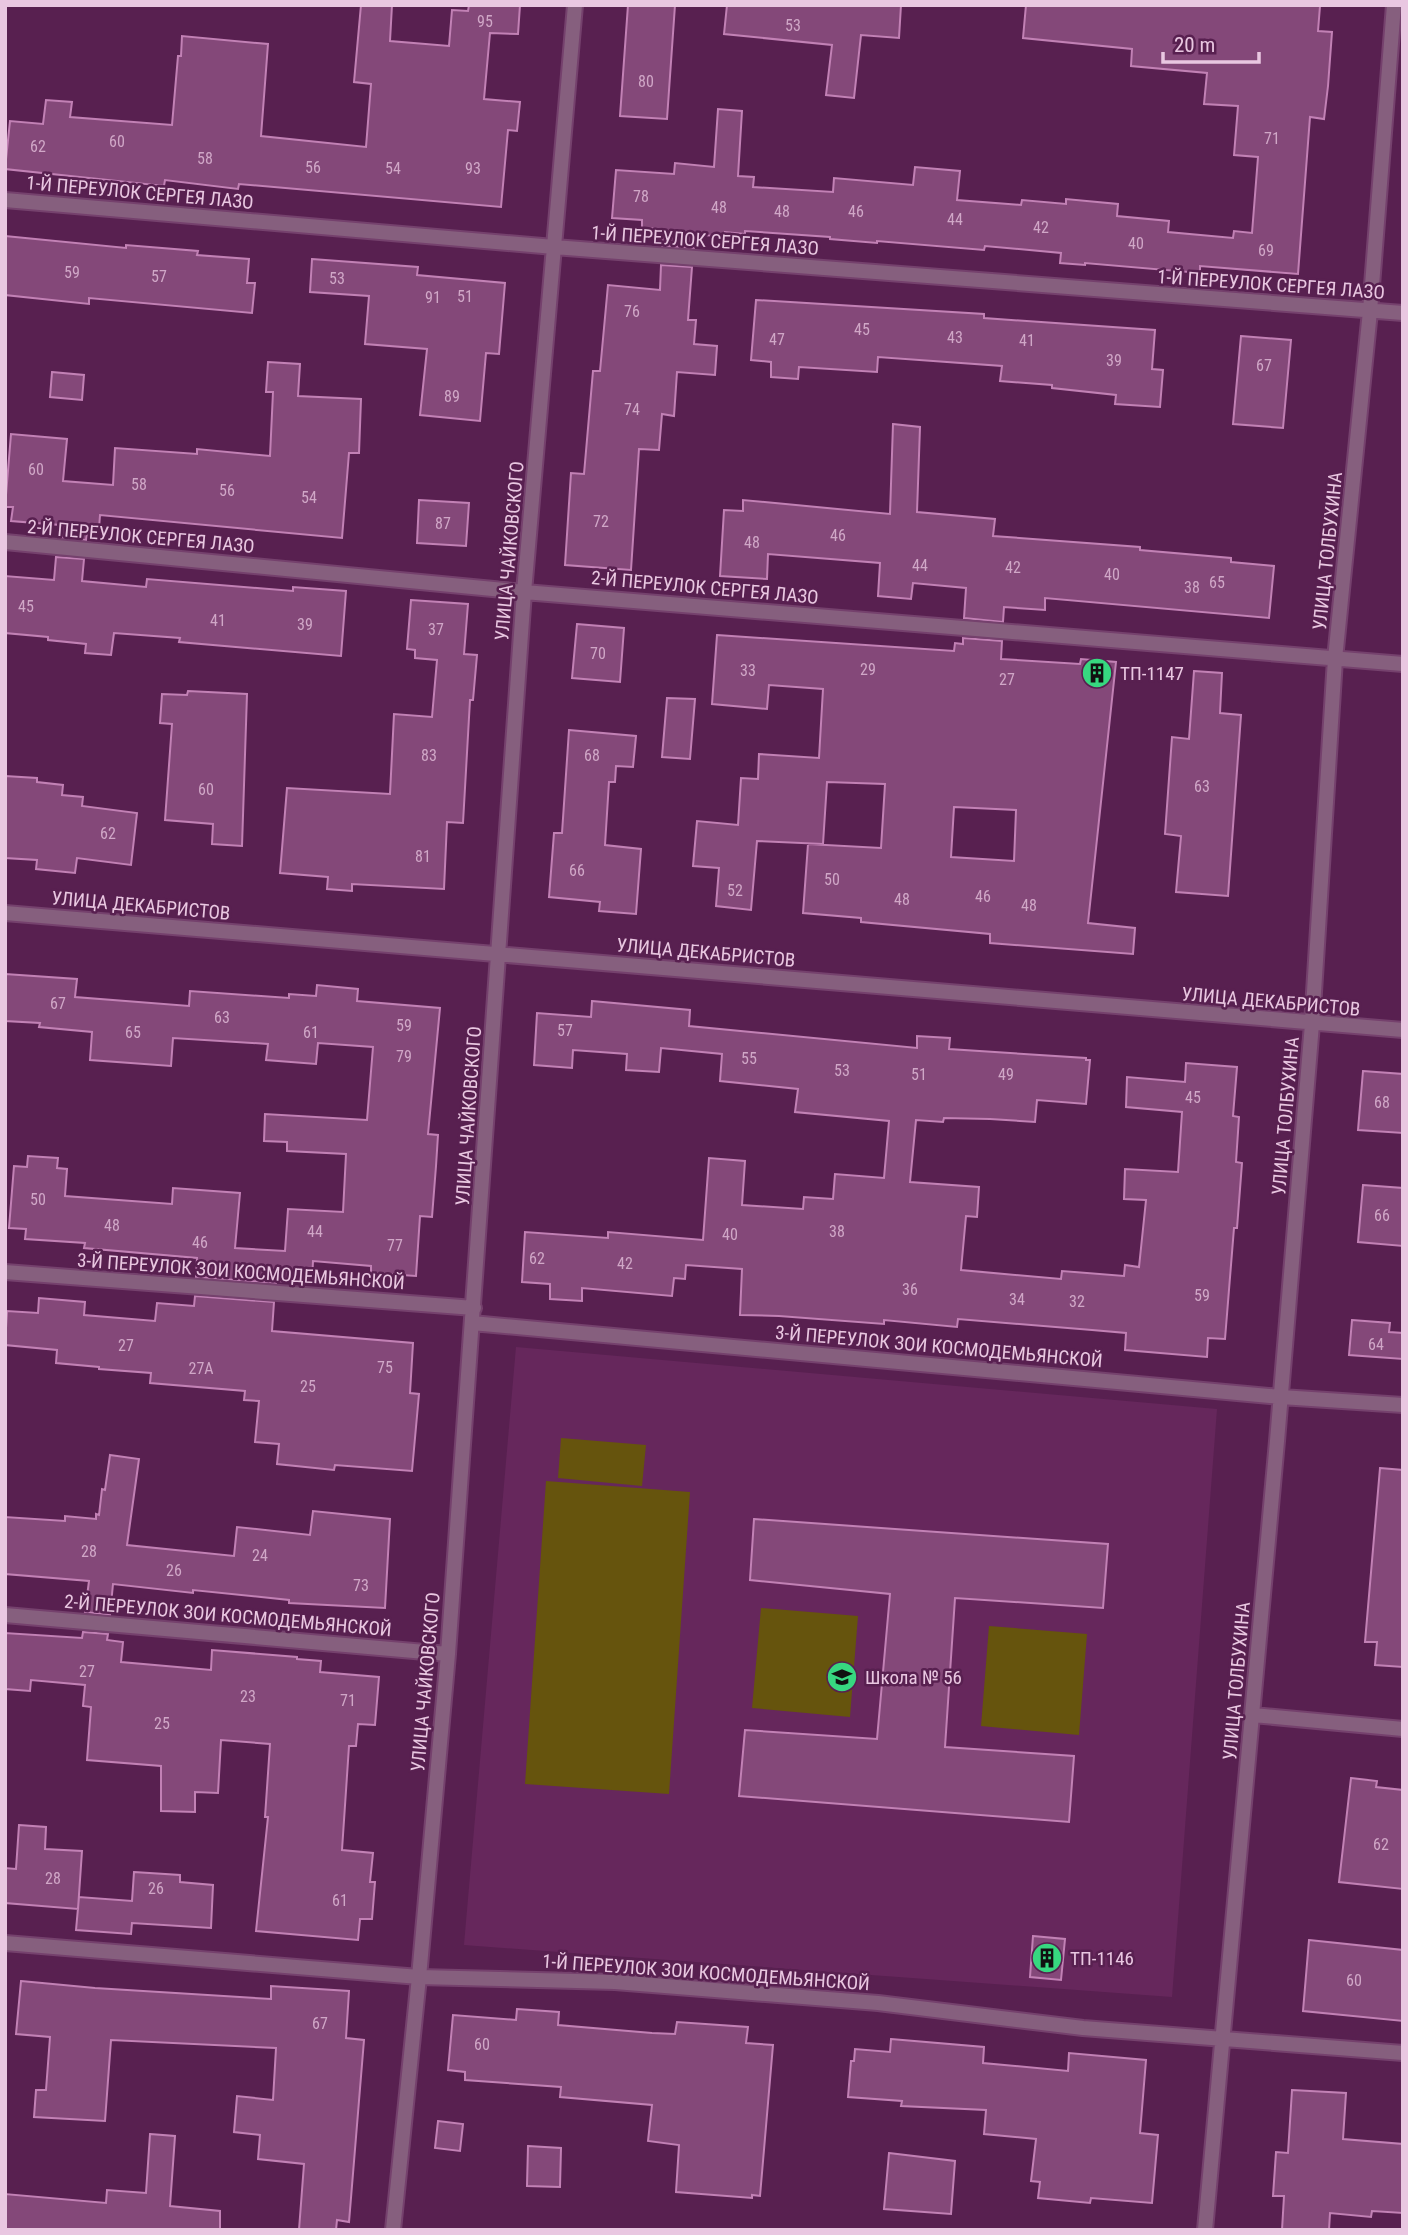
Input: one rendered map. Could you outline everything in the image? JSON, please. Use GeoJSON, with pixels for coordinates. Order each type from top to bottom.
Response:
{"type":"FeatureCollection","features":[{"type":"Feature","properties":{"kind":"street","name":"УЛИЦА ЧАЙКОВСКОГО"},"geometry":{"type":"LineString","coordinates":[[393,2230],[448,1654],[524,592],[575,5]]}},
{"type":"Feature","properties":{"kind":"street","name":"УЛИЦА ТОЛБУХИНА"},"geometry":{"type":"LineString","coordinates":[[1205,2230],[1281,1397],[1312,1024],[1335,659],[1370,310],[1394,5]]}},
{"type":"Feature","properties":{"kind":"street","name":"1-Й ПЕРЕУЛОК СЕРГЕЯ ЛАЗО"},"geometry":{"type":"LineString","coordinates":[[5,200],[554,247],[1403,313]]}},
{"type":"Feature","properties":{"kind":"street","name":"2-Й ПЕРЕУЛОК СЕРГЕЯ ЛАЗО"},"geometry":{"type":"LineString","coordinates":[[5,542],[524,592],[1403,664]]}},
{"type":"Feature","properties":{"kind":"street","name":"УЛИЦА ДЕКАБРИСТОВ"},"geometry":{"type":"LineString","coordinates":[[5,913],[1403,1031]]}},
{"type":"Feature","properties":{"kind":"street","name":"3-Й ПЕРЕУЛОК ЗОИ КОСМОДЕМЬЯНСКОЙ"},"geometry":{"type":"LineString","coordinates":[[5,1272],[1281,1397],[1403,1405]]}},
{"type":"Feature","properties":{"kind":"street","name":"2-Й ПЕРЕУЛОК ЗОИ КОСМОДЕМЬЯНСКОЙ"},"geometry":{"type":"LineString","coordinates":[[5,1615],[448,1654]]}},
{"type":"Feature","properties":{"kind":"street"},"geometry":{"type":"LineString","coordinates":[[1253,1715],[1403,1729]]}},
{"type":"Feature","properties":{"kind":"street","name":"1-Й ПЕРЕУЛОК ЗОИ КОСМОДЕМЬЯНСКОЙ"},"geometry":{"type":"LineString","coordinates":[[5,1943],[419,1977],[629,1983],[878,2003],[1083,2028],[1403,2053]]}},
{"type":"Feature","properties":{"kind":"shaded area","name":"Школа № 56"},"geometry":{"type":"Polygon","coordinates":[[[516,1347],[1217,1409],[1172,1997],[464,1945],[516,1347]]]}},
{"type":"Feature","properties":{"kind":"shaded area"},"geometry":{"type":"Polygon","coordinates":[[[561,1438],[646,1445],[642,1486],[558,1478],[561,1438]]]}},
{"type":"Feature","properties":{"kind":"shaded area"},"geometry":{"type":"Polygon","coordinates":[[[546,1481],[690,1492],[669,1794],[525,1784],[546,1481]]]}},
{"type":"Feature","properties":{"kind":"shaded area"},"geometry":{"type":"Polygon","coordinates":[[[761,1608],[858,1616],[850,1717],[752,1708],[761,1608]]]}},
{"type":"Feature","properties":{"kind":"shaded area"},"geometry":{"type":"Polygon","coordinates":[[[989,1626],[1087,1634],[1079,1735],[981,1726],[989,1626]]]}},
{"type":"Feature","properties":{"kind":"building"},"geometry":{"type":"Polygon","coordinates":[[[361,5],[392,5],[390,41],[449,46],[452,10],[468,11],[469,5],[520,5],[518,34],[490,33],[484,99],[520,102],[517,131],[508,130],[501,207],[239,184],[238,189],[165,180],[164,186],[5,169],[10,121],[43,124],[46,100],[72,102],[70,117],[172,125],[182,36],[268,44],[261,136],[366,147],[371,84],[354,82],[361,5]]]}},
{"type":"Feature","properties":{"kind":"building"},"geometry":{"type":"Polygon","coordinates":[[[628,5],[675,5],[667,119],[620,116],[628,5]]]}},
{"type":"Feature","properties":{"kind":"building"},"geometry":{"type":"Polygon","coordinates":[[[727,5],[901,5],[899,38],[861,35],[854,98],[826,95],[832,45],[724,34],[727,5]]]}},
{"type":"Feature","properties":{"kind":"building"},"geometry":{"type":"Polygon","coordinates":[[[1026,5],[1320,6],[1318,31],[1332,32],[1328,86],[1324,119],[1310,117],[1298,274],[1200,266],[1200,273],[1085,265],[1060,263],[1061,253],[985,246],[984,250],[877,243],[745,231],[745,234],[725,232],[725,237],[695,237],[694,248],[662,246],[663,229],[642,228],[642,220],[612,218],[616,170],[674,174],[675,163],[714,167],[718,109],[742,111],[738,176],[754,177],[753,187],[833,192],[834,178],[913,185],[915,167],[960,171],[957,200],[1021,205],[1022,200],[1066,204],[1066,199],[1118,204],[1117,216],[1169,221],[1168,232],[1233,238],[1234,231],[1252,233],[1258,157],[1234,155],[1238,106],[1204,104],[1207,73],[1131,66],[1132,49],[1023,38],[1026,5]]]}},
{"type":"Feature","properties":{"kind":"building"},"geometry":{"type":"Polygon","coordinates":[[[5,236],[126,248],[126,245],[198,251],[197,255],[249,259],[247,283],[255,283],[252,313],[89,298],[89,304],[5,295],[5,236]]]}},
{"type":"Feature","properties":{"kind":"building"},"geometry":{"type":"Polygon","coordinates":[[[312,259],[418,267],[417,275],[505,283],[499,354],[486,353],[480,421],[420,415],[427,349],[365,344],[369,296],[310,292],[312,259]]]}},
{"type":"Feature","properties":{"kind":"building"},"geometry":{"type":"Polygon","coordinates":[[[661,265],[692,267],[688,320],[696,320],[694,344],[717,346],[715,375],[677,372],[674,416],[662,414],[659,450],[639,449],[631,570],[565,565],[571,473],[584,474],[593,371],[600,371],[608,285],[660,290],[661,265]]]}},
{"type":"Feature","properties":{"kind":"building"},"geometry":{"type":"Polygon","coordinates":[[[756,300],[984,314],[984,318],[1155,330],[1152,369],[1163,370],[1160,407],[1115,404],[1116,395],[1052,388],[1052,385],[1000,381],[1002,366],[878,357],[877,372],[799,367],[798,379],[771,377],[771,362],[751,360],[756,300]]]}},
{"type":"Feature","properties":{"kind":"building"},"geometry":{"type":"Polygon","coordinates":[[[1241,336],[1291,340],[1283,428],[1233,424],[1241,336]]]}},
{"type":"Feature","properties":{"kind":"building"},"geometry":{"type":"Polygon","coordinates":[[[268,362],[300,364],[298,396],[361,399],[359,453],[349,453],[342,538],[100,515],[99,529],[88,528],[86,540],[58,537],[60,525],[11,521],[13,507],[5,507],[11,434],[67,439],[63,481],[113,485],[115,448],[197,454],[197,449],[270,456],[273,392],[266,392],[268,362]]]}},
{"type":"Feature","properties":{"kind":"building"},"geometry":{"type":"Polygon","coordinates":[[[52,372],[84,375],[82,400],[50,397],[52,372]]]}},
{"type":"Feature","properties":{"kind":"building"},"geometry":{"type":"Polygon","coordinates":[[[893,424],[920,427],[917,512],[995,519],[993,536],[1140,547],[1140,550],[1231,558],[1231,562],[1274,566],[1269,618],[1045,598],[1045,610],[1004,607],[1003,622],[964,618],[966,588],[913,583],[911,599],[878,596],[880,563],[768,554],[767,579],[720,576],[724,510],[743,511],[743,500],[890,514],[893,424]]]}},
{"type":"Feature","properties":{"kind":"building"},"geometry":{"type":"Polygon","coordinates":[[[419,500],[469,503],[466,546],[417,543],[419,500]]]}},
{"type":"Feature","properties":{"kind":"building"},"geometry":{"type":"Polygon","coordinates":[[[56,557],[84,559],[82,581],[146,587],[147,579],[293,591],[293,587],[346,591],[341,656],[179,642],[180,638],[114,633],[111,655],[85,653],[86,644],[5,633],[5,576],[54,580],[56,557]]]}},
{"type":"Feature","properties":{"kind":"building"},"geometry":{"type":"Polygon","coordinates":[[[411,600],[468,604],[464,654],[477,655],[473,700],[470,700],[463,823],[447,822],[444,889],[352,884],[352,891],[327,889],[328,877],[280,873],[287,788],[390,794],[394,714],[432,717],[437,660],[415,658],[415,650],[407,649],[411,600]]]}},
{"type":"Feature","properties":{"kind":"building"},"geometry":{"type":"Polygon","coordinates":[[[577,624],[624,628],[620,682],[572,678],[577,624]]]}},
{"type":"Feature","properties":{"kind":"building"},"geometry":{"type":"Polygon","coordinates":[[[717,635],[954,651],[955,643],[963,644],[963,638],[1002,641],[1001,659],[1080,664],[1081,659],[1116,662],[1088,923],[1135,928],[1133,954],[990,943],[990,934],[861,922],[861,918],[803,913],[808,844],[881,848],[885,784],[827,782],[823,844],[757,841],[751,910],[716,906],[719,868],[693,866],[697,821],[738,825],[741,778],[758,779],[759,754],[819,758],[823,689],[769,685],[767,709],[712,704],[717,635]],[[954,807],[951,857],[1014,861],[1016,810],[954,807]]]}},
{"type":"Feature","properties":{"kind":"building"},"geometry":{"type":"Polygon","coordinates":[[[1194,671],[1222,673],[1220,713],[1241,715],[1228,896],[1176,892],[1181,836],[1165,834],[1172,737],[1189,739],[1194,671]]]}},
{"type":"Feature","properties":{"kind":"building"},"geometry":{"type":"Polygon","coordinates":[[[188,691],[247,694],[242,846],[212,844],[213,824],[165,820],[172,724],[160,723],[162,694],[187,695],[188,691]]]}},
{"type":"Feature","properties":{"kind":"building"},"geometry":{"type":"Polygon","coordinates":[[[667,698],[695,699],[690,759],[662,757],[667,698]]]}},
{"type":"Feature","properties":{"kind":"building"},"geometry":{"type":"Polygon","coordinates":[[[569,730],[636,736],[633,767],[616,766],[615,782],[609,782],[605,845],[641,849],[636,914],[599,911],[600,902],[549,897],[554,833],[562,833],[569,730]]]}},
{"type":"Feature","properties":{"kind":"building"},"geometry":{"type":"Polygon","coordinates":[[[5,776],[37,778],[37,782],[63,785],[62,795],[83,797],[82,806],[137,813],[131,865],[77,858],[75,873],[36,869],[37,860],[5,858],[5,776]]]}},
{"type":"Feature","properties":{"kind":"building"},"geometry":{"type":"Polygon","coordinates":[[[5,974],[77,979],[75,997],[189,1006],[190,991],[289,998],[289,994],[316,996],[317,985],[358,989],[357,1001],[440,1008],[428,1134],[438,1135],[432,1217],[420,1216],[416,1276],[371,1273],[371,1266],[313,1261],[312,1283],[196,1277],[197,1258],[84,1248],[85,1243],[25,1239],[26,1229],[9,1228],[14,1166],[27,1167],[28,1156],[58,1158],[57,1168],[67,1169],[65,1196],[172,1204],[173,1188],[240,1193],[235,1248],[285,1251],[288,1209],[343,1212],[346,1154],[287,1151],[287,1142],[264,1141],[265,1114],[367,1120],[373,1047],[318,1043],[316,1064],[266,1060],[268,1044],[173,1038],[171,1066],[90,1060],[92,1032],[39,1027],[40,1023],[5,1021],[5,974]]]}},
{"type":"Feature","properties":{"kind":"building"},"geometry":{"type":"Polygon","coordinates":[[[592,1001],[690,1010],[689,1026],[917,1048],[917,1036],[950,1038],[949,1049],[1090,1060],[1086,1104],[1037,1100],[1035,1122],[944,1118],[943,1122],[916,1120],[910,1182],[979,1187],[977,1217],[966,1216],[961,1270],[1061,1279],[1062,1271],[1124,1276],[1125,1265],[1139,1267],[1146,1200],[1124,1199],[1125,1169],[1178,1172],[1182,1112],[1126,1107],[1127,1077],[1185,1082],[1186,1063],[1237,1067],[1233,1116],[1239,1117],[1236,1162],[1242,1163],[1225,1339],[1208,1338],[1207,1357],[1125,1350],[1126,1333],[958,1319],[957,1327],[884,1320],[884,1324],[740,1315],[742,1269],[686,1265],[685,1279],[674,1278],[672,1296],[582,1288],[582,1301],[550,1299],[550,1284],[522,1282],[525,1232],[608,1238],[608,1232],[703,1240],[709,1158],[745,1161],[742,1205],[803,1209],[804,1197],[833,1199],[835,1174],[884,1178],[889,1121],[795,1112],[798,1089],[720,1081],[722,1054],[661,1048],[659,1072],[626,1070],[627,1054],[573,1050],[572,1068],[534,1065],[537,1013],[591,1017],[592,1001]]]}},
{"type":"Feature","properties":{"kind":"building"},"geometry":{"type":"Polygon","coordinates":[[[1363,1071],[1403,1074],[1403,1133],[1358,1130],[1363,1071]]]}},
{"type":"Feature","properties":{"kind":"building"},"geometry":{"type":"Polygon","coordinates":[[[1363,1185],[1403,1188],[1403,1246],[1358,1242],[1363,1185]]]}},
{"type":"Feature","properties":{"kind":"building"},"geometry":{"type":"Polygon","coordinates":[[[195,1296],[274,1302],[272,1331],[413,1343],[410,1393],[419,1394],[412,1471],[335,1465],[334,1470],[277,1464],[279,1444],[255,1442],[259,1401],[244,1400],[245,1391],[150,1383],[151,1373],[56,1363],[57,1350],[5,1345],[7,1311],[38,1313],[39,1298],[85,1302],[84,1315],[155,1321],[157,1303],[194,1306],[195,1296]]]}},
{"type":"Feature","properties":{"kind":"building"},"geometry":{"type":"Polygon","coordinates":[[[1352,1320],[1390,1323],[1389,1332],[1403,1333],[1403,1359],[1349,1355],[1352,1320]]]}},
{"type":"Feature","properties":{"kind":"building"},"geometry":{"type":"Polygon","coordinates":[[[110,1455],[139,1459],[127,1545],[234,1556],[237,1527],[310,1535],[313,1511],[390,1519],[385,1608],[289,1603],[289,1600],[113,1584],[110,1615],[85,1612],[89,1581],[5,1574],[5,1517],[65,1521],[65,1516],[96,1519],[96,1514],[99,1515],[102,1489],[105,1490],[110,1455]]]}},
{"type":"Feature","properties":{"kind":"building"},"geometry":{"type":"Polygon","coordinates":[[[1380,1468],[1403,1470],[1403,1667],[1375,1665],[1377,1642],[1365,1642],[1380,1468]]]}},
{"type":"Feature","properties":{"kind":"building"},"geometry":{"type":"Polygon","coordinates":[[[754,1519],[1108,1544],[1103,1608],[955,1598],[945,1747],[1074,1756],[1069,1822],[739,1796],[745,1730],[877,1739],[890,1594],[750,1580],[754,1519]]]}},
{"type":"Feature","properties":{"kind":"building"},"geometry":{"type":"Polygon","coordinates":[[[83,1632],[108,1634],[107,1640],[123,1642],[121,1662],[211,1670],[212,1650],[297,1657],[321,1661],[320,1672],[379,1677],[375,1725],[358,1724],[356,1746],[349,1746],[342,1850],[373,1853],[370,1882],[375,1882],[372,1919],[360,1919],[358,1940],[256,1931],[268,1817],[265,1817],[270,1744],[221,1740],[218,1793],[195,1792],[195,1812],[161,1811],[161,1766],[87,1760],[91,1707],[83,1706],[85,1685],[31,1680],[30,1691],[5,1689],[5,1633],[82,1638],[83,1632]]]}},
{"type":"Feature","properties":{"kind":"building"},"geometry":{"type":"Polygon","coordinates":[[[1351,1778],[1377,1781],[1376,1787],[1403,1790],[1403,1889],[1339,1882],[1351,1778]]]}},
{"type":"Feature","properties":{"kind":"building"},"geometry":{"type":"Polygon","coordinates":[[[19,1825],[46,1827],[45,1849],[82,1851],[78,1909],[5,1903],[5,1868],[16,1869],[19,1825]]]}},
{"type":"Feature","properties":{"kind":"building"},"geometry":{"type":"Polygon","coordinates":[[[134,1872],[180,1875],[180,1882],[213,1885],[211,1928],[132,1923],[131,1934],[76,1930],[79,1897],[132,1901],[134,1872]]]}},
{"type":"Feature","properties":{"kind":"building","name":"ТП-1146"},"geometry":{"type":"Polygon","coordinates":[[[1033,1936],[1065,1939],[1061,1980],[1030,1977],[1033,1936]]]}},
{"type":"Feature","properties":{"kind":"building"},"geometry":{"type":"Polygon","coordinates":[[[1309,1940],[1403,1950],[1403,2021],[1303,2011],[1309,1940]]]}},
{"type":"Feature","properties":{"kind":"building"},"geometry":{"type":"Polygon","coordinates":[[[21,1981],[271,1999],[271,1986],[349,1991],[346,2038],[364,2040],[349,2222],[337,2220],[336,2230],[299,2230],[304,2164],[258,2159],[260,2135],[234,2132],[237,2096],[273,2100],[276,2048],[111,2040],[105,2121],[34,2117],[36,2090],[46,2090],[50,2037],[16,2034],[21,1981]]]}},
{"type":"Feature","properties":{"kind":"building"},"geometry":{"type":"Polygon","coordinates":[[[517,2009],[559,2012],[558,2025],[652,2033],[675,2034],[677,2022],[748,2027],[746,2043],[773,2045],[760,2196],[752,2195],[752,2198],[676,2192],[679,2145],[648,2141],[652,2105],[560,2097],[561,2087],[465,2080],[465,2072],[448,2070],[453,2015],[516,2020],[517,2009]]]}},
{"type":"Feature","properties":{"kind":"building"},"geometry":{"type":"Polygon","coordinates":[[[891,2039],[984,2047],[983,2063],[1068,2071],[1069,2053],[1146,2060],[1140,2133],[1158,2135],[1152,2203],[1091,2198],[1090,2203],[1038,2198],[1040,2182],[1031,2181],[1036,2139],[984,2134],[986,2110],[901,2106],[902,2101],[848,2097],[851,2061],[854,2061],[855,2049],[890,2052],[891,2039]]]}},
{"type":"Feature","properties":{"kind":"building"},"geometry":{"type":"Polygon","coordinates":[[[1292,2090],[1346,2093],[1343,2139],[1403,2144],[1403,2213],[1372,2211],[1371,2217],[1330,2213],[1329,2230],[1282,2230],[1284,2196],[1273,2196],[1276,2152],[1288,2153],[1292,2090]]]}},
{"type":"Feature","properties":{"kind":"building"},"geometry":{"type":"Polygon","coordinates":[[[438,2121],[463,2124],[460,2151],[435,2148],[438,2121]]]}},
{"type":"Feature","properties":{"kind":"building"},"geometry":{"type":"Polygon","coordinates":[[[150,2134],[175,2136],[170,2206],[220,2211],[220,2230],[5,2230],[5,2194],[106,2203],[107,2190],[146,2193],[150,2134]]]}},
{"type":"Feature","properties":{"kind":"building"},"geometry":{"type":"Polygon","coordinates":[[[528,2146],[561,2148],[560,2187],[527,2186],[528,2146]]]}},
{"type":"Feature","properties":{"kind":"building"},"geometry":{"type":"Polygon","coordinates":[[[889,2153],[955,2161],[951,2214],[884,2209],[889,2153]]]}},
{"type":"Feature","properties":{"kind":"place","name":"ТП-1147"},"geometry":{"type":"Point","coordinates":[1097,673]}},
{"type":"Feature","properties":{"kind":"place","name":"Школа № 56"},"geometry":{"type":"Point","coordinates":[842,1677]}},
{"type":"Feature","properties":{"kind":"place","name":"ТП-1146"},"geometry":{"type":"Point","coordinates":[1047,1958]}}]}
